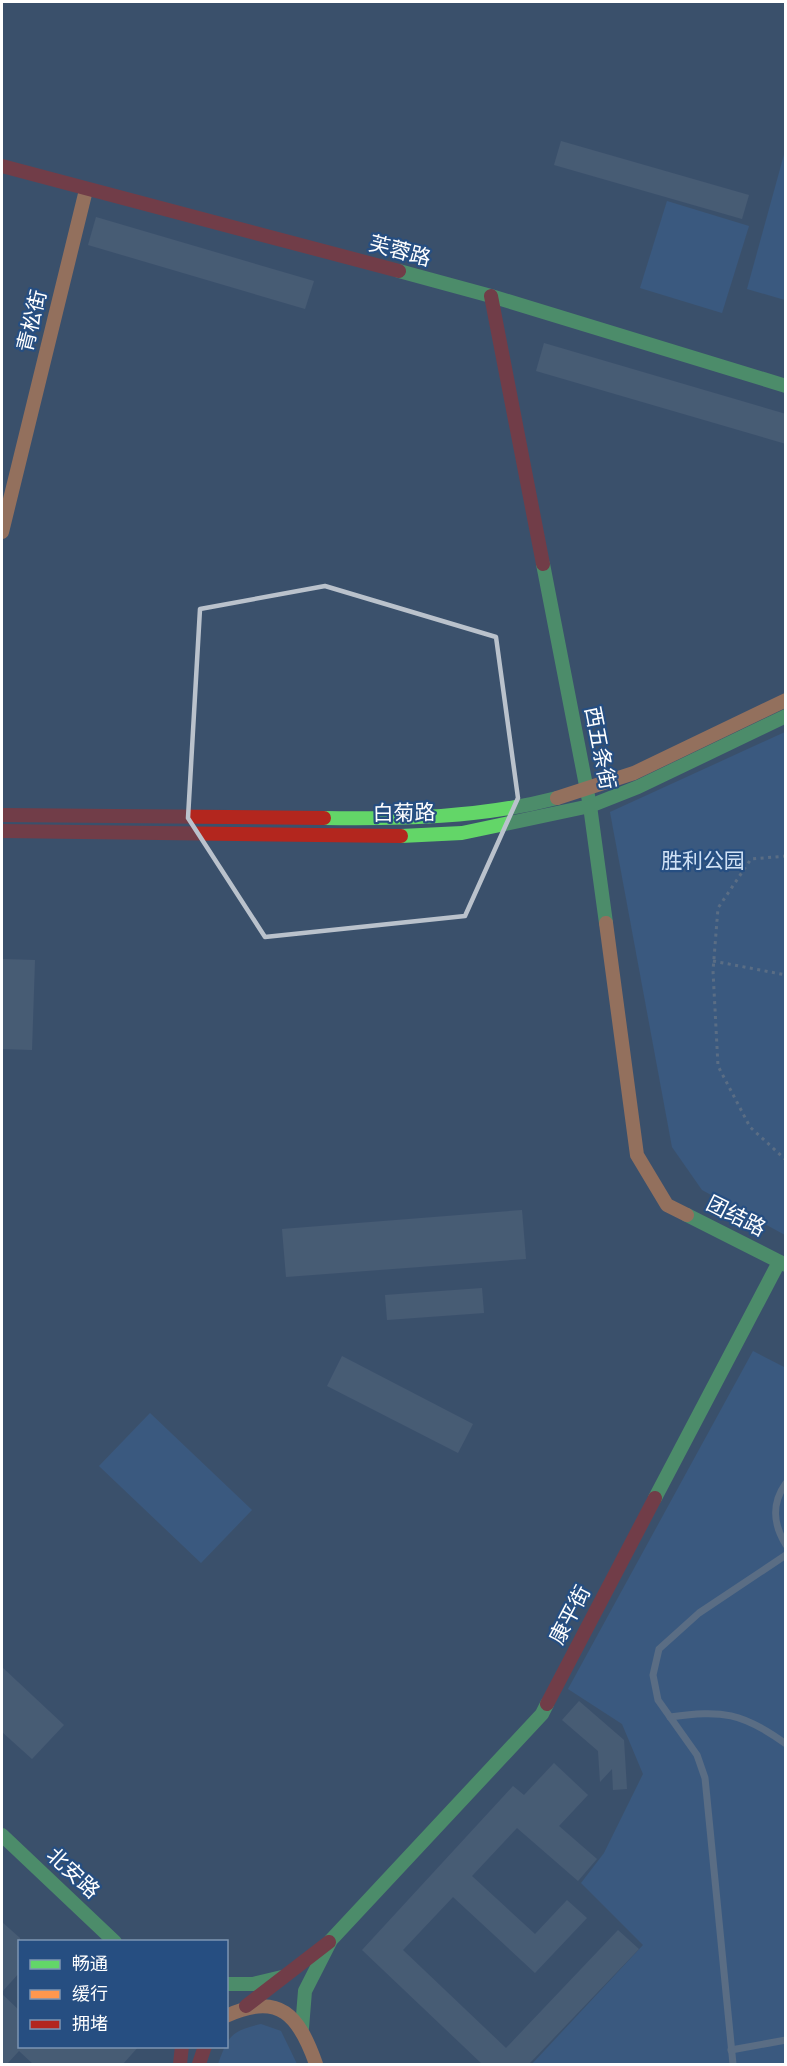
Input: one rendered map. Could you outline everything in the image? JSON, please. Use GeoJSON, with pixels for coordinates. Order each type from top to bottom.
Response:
{"type":"FeatureCollection","features":[{"type":"Feature","properties":{"kind":"street","name":"芙蓉路"},"geometry":{"type":"LineString","coordinates":[[2,166],[491,296],[786,386]]}},
{"type":"Feature","properties":{"kind":"street","name":"青松街"},"geometry":{"type":"LineString","coordinates":[[2,532],[86,190]]}},
{"type":"Feature","properties":{"kind":"street","name":"西五条街"},"geometry":{"type":"LineString","coordinates":[[491,296],[590,806],[637,1155],[667,1204]]}},
{"type":"Feature","properties":{"kind":"street","name":"白菊路"},"geometry":{"type":"LineString","coordinates":[[2,815],[429,818],[480,813],[587,789],[633,774],[786,700]]}},
{"type":"Feature","properties":{"kind":"street","name":"白菊路"},"geometry":{"type":"LineString","coordinates":[[2,831],[428,835],[462,833],[590,806],[638,787],[786,716]]}},
{"type":"Feature","properties":{"kind":"street","name":"团结路"},"geometry":{"type":"LineString","coordinates":[[667,1204],[782,1264]]}},
{"type":"Feature","properties":{"kind":"street","name":"康平街"},"geometry":{"type":"LineString","coordinates":[[331,1940],[542,1714],[782,1264]]}},
{"type":"Feature","properties":{"kind":"street","name":"北安路"},"geometry":{"type":"LineString","coordinates":[[2,1835],[114,1940]]}},
{"type":"Feature","properties":{"kind":"street"},"geometry":{"type":"LineString","coordinates":[[232,2013],[270,1992],[306,1955],[331,1940]]}},
{"type":"Feature","properties":{"kind":"street"},"geometry":{"type":"LineString","coordinates":[[302,2028],[302,2005],[307,1980],[331,1940]]}},
{"type":"Feature","properties":{"kind":"street"},"geometry":{"type":"LineString","coordinates":[[228,1984],[267,1982],[290,1973]]}},
{"type":"Feature","properties":{"kind":"street"},"geometry":{"type":"LineString","coordinates":[[228,1991],[272,2007],[293,2018],[302,2028],[316,2064]]}},
{"type":"Feature","properties":{"kind":"street"},"geometry":{"type":"LineString","coordinates":[[232,2013],[260,2006],[272,2007]]}},
{"type":"Feature","properties":{"kind":"street"},"geometry":{"type":"LineString","coordinates":[[180,2064],[183,2048]]}},
{"type":"Feature","properties":{"kind":"street"},"geometry":{"type":"LineString","coordinates":[[184,2048],[196,2064],[205,2048]]}},
{"type":"Feature","properties":{"kind":"lane"},"geometry":{"type":"LineString","coordinates":[[786,1483],[776,1500],[774,1517],[778,1533],[786,1545]]}},
{"type":"Feature","properties":{"kind":"lane"},"geometry":{"type":"LineString","coordinates":[[733,2064],[705,1778],[697,1755],[658,1700],[653,1675],[659,1649],[699,1613],[786,1555]]}},
{"type":"Feature","properties":{"kind":"lane"},"geometry":{"type":"LineString","coordinates":[[670,1717],[711,1712],[742,1718],[786,1744]]}},
{"type":"Feature","properties":{"kind":"lane"},"geometry":{"type":"LineString","coordinates":[[731,2050],[786,2040]]}},
{"type":"Feature","properties":{"kind":"path"},"geometry":{"type":"LineString","coordinates":[[786,856],[751,859],[718,908],[713,961],[718,1066],[750,1127],[786,1160]]}},
{"type":"Feature","properties":{"kind":"path"},"geometry":{"type":"LineString","coordinates":[[713,961],[786,975]]}},
{"type":"Feature","properties":{"kind":"highlighted area"},"geometry":{"type":"Polygon","coordinates":[[[325,586],[496,637],[518,798],[465,916],[265,937],[188,818],[200,609],[325,586]]]}},
{"type":"Feature","properties":{"kind":"green space"},"geometry":{"type":"Polygon","coordinates":[[[785,151],[786,300],[747,289],[785,151]]]}},
{"type":"Feature","properties":{"kind":"green space"},"geometry":{"type":"Polygon","coordinates":[[[667,201],[749,226],[722,313],[640,288],[667,201]]]}},
{"type":"Feature","properties":{"kind":"green space","name":"胜利公园"},"geometry":{"type":"Polygon","coordinates":[[[785,732],[785,1235],[702,1190],[672,1147],[610,812],[785,732]]]}},
{"type":"Feature","properties":{"kind":"green space"},"geometry":{"type":"Polygon","coordinates":[[[753,1351],[786,1368],[785,2064],[532,2064],[643,1945],[581,1883],[604,1853],[643,1774],[622,1724],[568,1689],[753,1351]]]}},
{"type":"Feature","properties":{"kind":"green space"},"geometry":{"type":"Polygon","coordinates":[[[150,1413],[252,1510],[201,1563],[99,1466],[150,1413]]]}},
{"type":"Feature","properties":{"kind":"green space"},"geometry":{"type":"Polygon","coordinates":[[[261,2024],[281,2031],[297,2064],[218,2064],[225,2048],[228,2048],[228,2041],[243,2029],[261,2024]]]}},
{"type":"Feature","properties":{"kind":"building"},"geometry":{"type":"Polygon","coordinates":[[[561,141],[749,195],[742,219],[554,165],[561,141]]]}},
{"type":"Feature","properties":{"kind":"building"},"geometry":{"type":"Polygon","coordinates":[[[96,217],[314,281],[305,309],[88,245],[96,217]]]}},
{"type":"Feature","properties":{"kind":"building"},"geometry":{"type":"Polygon","coordinates":[[[544,343],[786,414],[786,444],[536,371],[544,343]]]}},
{"type":"Feature","properties":{"kind":"building"},"geometry":{"type":"Polygon","coordinates":[[[2,959],[35,960],[32,1050],[2,1049],[2,959]]]}},
{"type":"Feature","properties":{"kind":"building"},"geometry":{"type":"Polygon","coordinates":[[[522,1210],[526,1259],[286,1277],[282,1229],[522,1210]]]}},
{"type":"Feature","properties":{"kind":"building"},"geometry":{"type":"Polygon","coordinates":[[[482,1288],[484,1313],[387,1320],[385,1295],[482,1288]]]}},
{"type":"Feature","properties":{"kind":"building"},"geometry":{"type":"Polygon","coordinates":[[[342,1356],[473,1424],[458,1453],[327,1386],[342,1356]]]}},
{"type":"Feature","properties":{"kind":"building"},"geometry":{"type":"Polygon","coordinates":[[[2,1667],[64,1725],[32,1759],[2,1732],[2,1667]]]}},
{"type":"Feature","properties":{"kind":"building"},"geometry":{"type":"Polygon","coordinates":[[[579,1701],[624,1740],[627,1789],[613,1790],[612,1769],[600,1782],[598,1751],[562,1720],[579,1701]]]}},
{"type":"Feature","properties":{"kind":"building"},"geometry":{"type":"Polygon","coordinates":[[[554,1763],[588,1795],[559,1826],[597,1859],[578,1881],[517,1828],[472,1876],[535,1934],[567,1900],[587,1918],[535,1973],[453,1897],[403,1950],[506,2048],[618,1930],[639,1949],[529,2064],[482,2064],[362,1950],[513,1786],[524,1795],[554,1763]]]}},
{"type":"Feature","properties":{"kind":"building"},"geometry":{"type":"Polygon","coordinates":[[[2,1922],[20,1940],[18,1940],[18,1974],[2,1992],[2,1922]]]}},
{"type":"Feature","properties":{"kind":"building"},"geometry":{"type":"Polygon","coordinates":[[[2,1994],[18,2009],[18,2048],[137,2048],[123,2064],[33,2064],[19,2051],[7,2064],[2,2064],[2,1994]]]}},
{"type":"Feature","properties":{"kind":"traffic: fast"},"geometry":{"type":"LineString","coordinates":[[399,271],[491,296],[786,386]]}},
{"type":"Feature","properties":{"kind":"traffic: fast"},"geometry":{"type":"LineString","coordinates":[[543,564],[590,806],[606,923]]}},
{"type":"Feature","properties":{"kind":"traffic: fast"},"geometry":{"type":"LineString","coordinates":[[401,836],[462,833],[590,806],[638,787],[786,716]]}},
{"type":"Feature","properties":{"kind":"traffic: fast"},"geometry":{"type":"LineString","coordinates":[[324,818],[441,816],[499,810],[557,798]]}},
{"type":"Feature","properties":{"kind":"traffic: fast"},"geometry":{"type":"LineString","coordinates":[[687,1215],[786,1265]]}},
{"type":"Feature","properties":{"kind":"traffic: fast"},"geometry":{"type":"LineString","coordinates":[[655,1498],[779,1262]]}},
{"type":"Feature","properties":{"kind":"traffic: fast"},"geometry":{"type":"LineString","coordinates":[[302,2028],[305,1991],[331,1940],[542,1714],[547,1704]]}},
{"type":"Feature","properties":{"kind":"traffic: fast"},"geometry":{"type":"LineString","coordinates":[[2,1835],[113,1940]]}},
{"type":"Feature","properties":{"kind":"traffic: fast"},"geometry":{"type":"LineString","coordinates":[[228,1984],[253,1984],[282,1977]]}},
{"type":"Feature","properties":{"kind":"traffic: slow"},"geometry":{"type":"LineString","coordinates":[[2,532],[86,190]]}},
{"type":"Feature","properties":{"kind":"traffic: slow"},"geometry":{"type":"LineString","coordinates":[[557,798],[634,773],[786,700]]}},
{"type":"Feature","properties":{"kind":"traffic: slow"},"geometry":{"type":"LineString","coordinates":[[606,923],[637,1155],[667,1205],[687,1215]]}},
{"type":"Feature","properties":{"kind":"traffic: slow"},"geometry":{"type":"LineString","coordinates":[[228,2015],[260,2006],[274,2008],[285,2013],[302,2033],[316,2064]]}},
{"type":"Feature","properties":{"kind":"traffic: jam"},"geometry":{"type":"LineString","coordinates":[[2,166],[399,271]]}},
{"type":"Feature","properties":{"kind":"traffic: jam"},"geometry":{"type":"LineString","coordinates":[[491,296],[543,564]]}},
{"type":"Feature","properties":{"kind":"traffic: jam"},"geometry":{"type":"LineString","coordinates":[[2,815],[324,818]]}},
{"type":"Feature","properties":{"kind":"traffic: jam"},"geometry":{"type":"LineString","coordinates":[[2,831],[401,836]]}},
{"type":"Feature","properties":{"kind":"traffic: jam"},"geometry":{"type":"LineString","coordinates":[[547,1704],[655,1498]]}},
{"type":"Feature","properties":{"kind":"traffic: jam"},"geometry":{"type":"LineString","coordinates":[[246,2006],[329,1942]]}},
{"type":"Feature","properties":{"kind":"traffic: jam"},"geometry":{"type":"LineString","coordinates":[[180,2064],[182,2048]]}},
{"type":"Feature","properties":{"kind":"traffic: jam"},"geometry":{"type":"LineString","coordinates":[[199,2064],[204,2048]]}}]}
